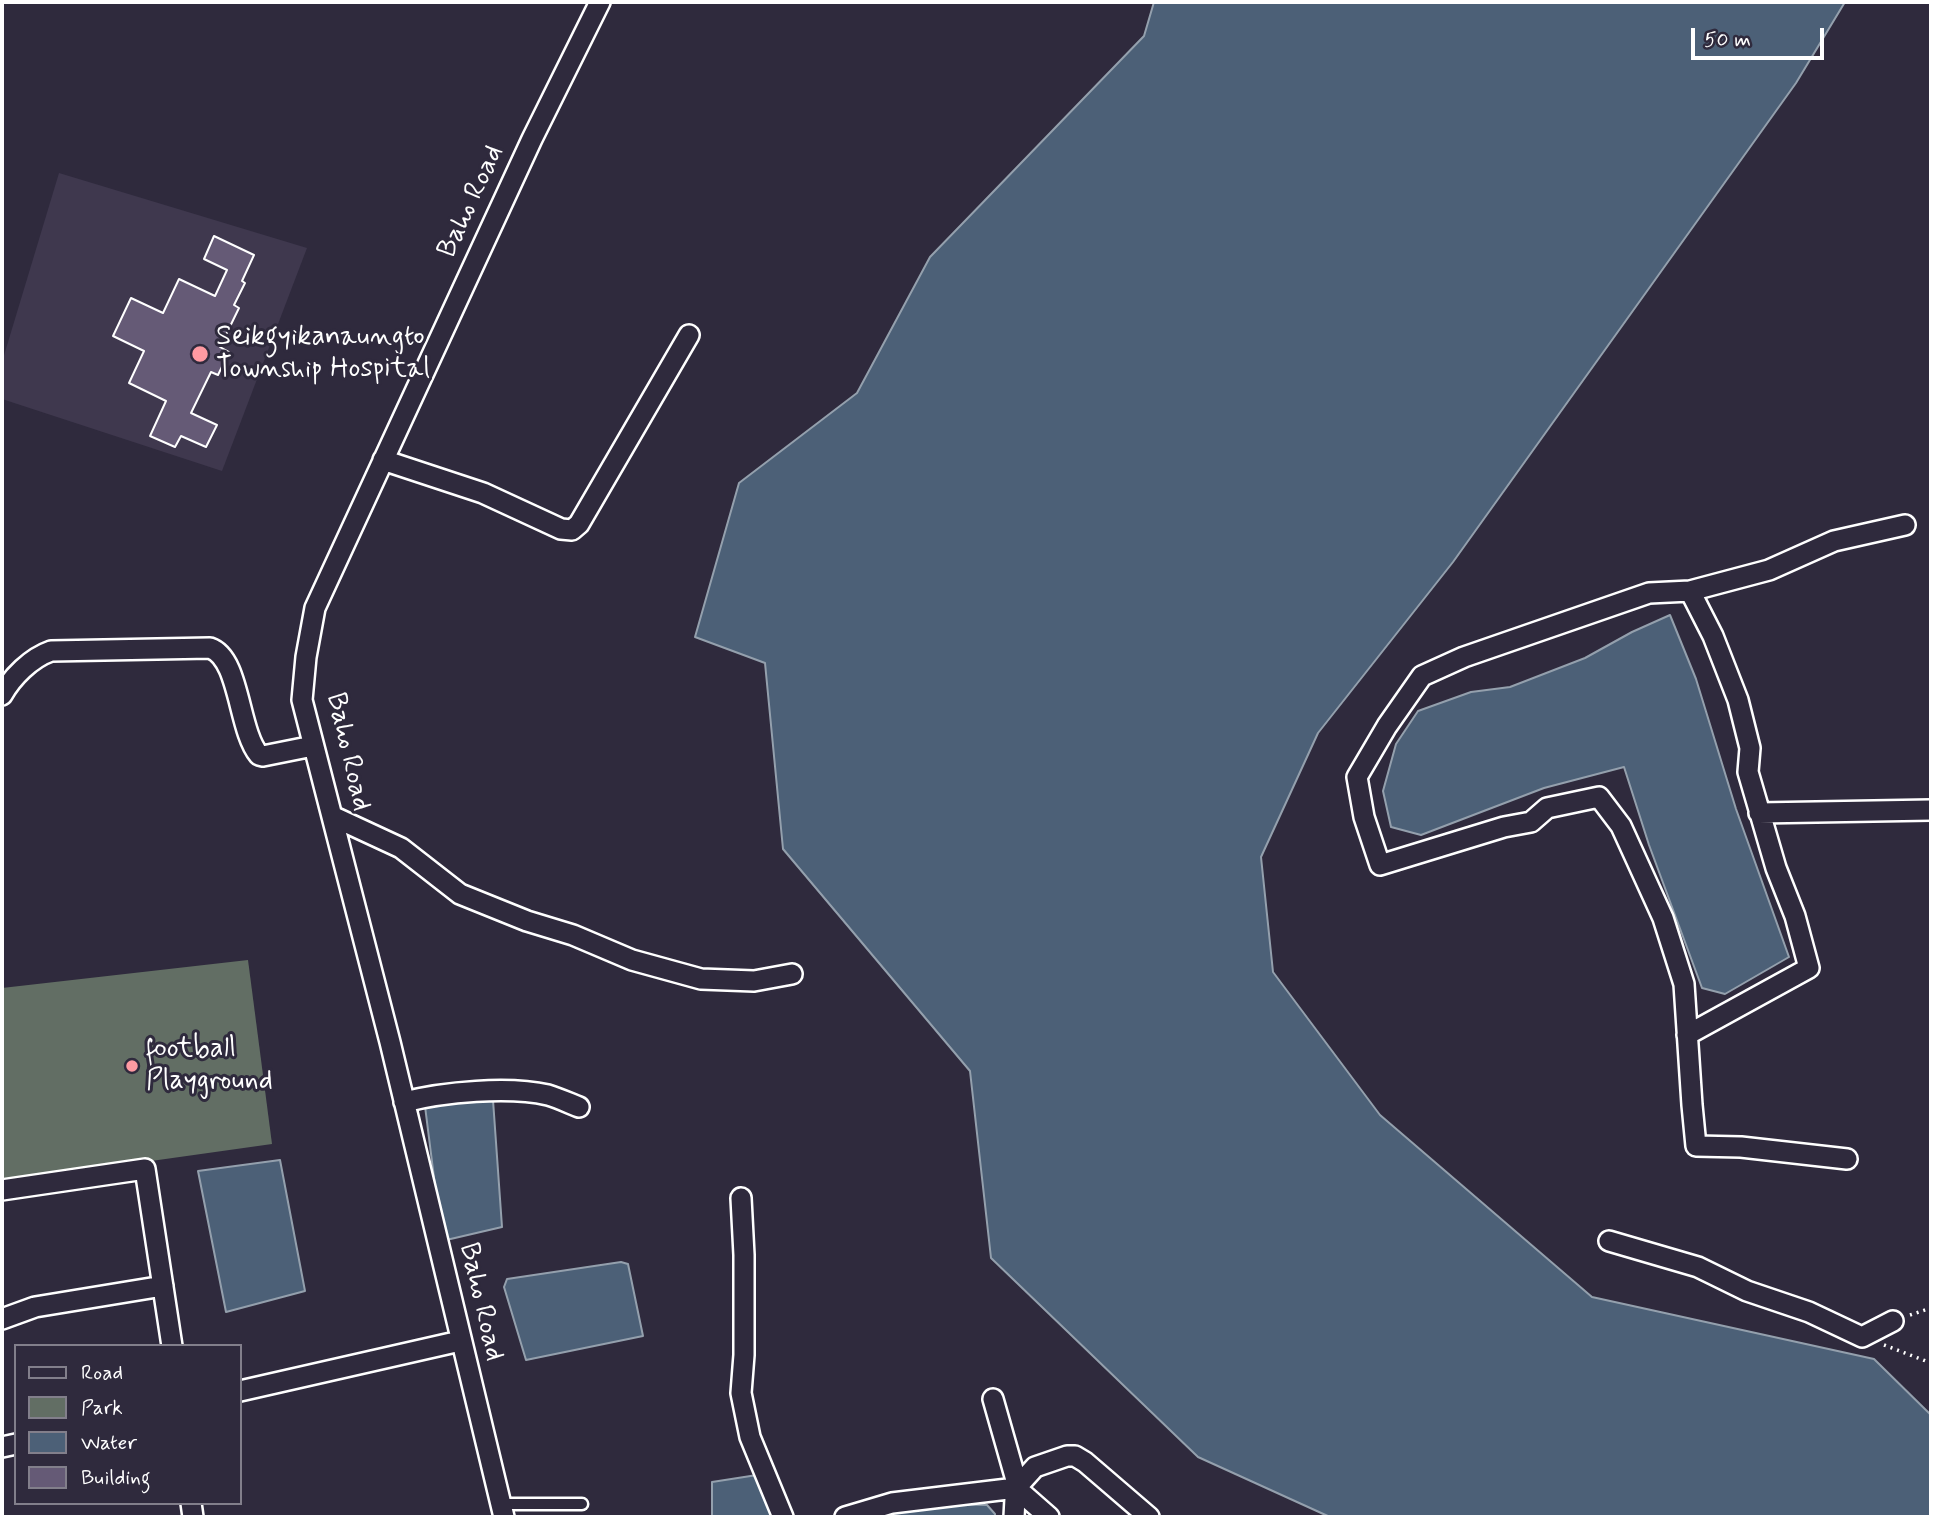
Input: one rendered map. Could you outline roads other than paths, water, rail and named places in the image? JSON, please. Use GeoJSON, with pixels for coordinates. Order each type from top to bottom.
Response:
{"type":"FeatureCollection","features":[{"type":"Feature","properties":{"kind":"street","name":"Baho Road"},"geometry":{"type":"LineString","coordinates":[[502,1511],[404,1102],[302,700],[315,608],[532,139],[600,2]]}},
{"type":"Feature","properties":{"kind":"street"},"geometry":{"type":"LineString","coordinates":[[383,460],[483,493],[561,529],[572,530],[579,524],[689,335]]}},
{"type":"Feature","properties":{"kind":"street"},"geometry":{"type":"LineString","coordinates":[[1847,1159],[1741,1147],[1696,1146],[1684,984],[1663,918],[1621,826],[1599,797],[1547,808],[1531,822],[1504,827],[1380,865],[1364,817],[1357,777],[1387,726],[1423,676],[1464,657],[1649,593],[1690,591],[1769,570],[1834,541],[1905,525]]}},
{"type":"Feature","properties":{"kind":"street"},"geometry":{"type":"LineString","coordinates":[[1687,1035],[1809,968],[1748,772],[1750,748],[1738,700],[1713,636],[1690,591]]}},
{"type":"Feature","properties":{"kind":"street"},"geometry":{"type":"LineString","coordinates":[[2,695],[17,675],[51,651],[210,648],[220,654],[232,675],[243,721],[259,755],[313,746]]}},
{"type":"Feature","properties":{"kind":"street"},"geometry":{"type":"LineString","coordinates":[[1759,813],[1931,810]]}},
{"type":"Feature","properties":{"kind":"street"},"geometry":{"type":"LineString","coordinates":[[332,816],[401,848],[460,894],[527,921],[573,935],[632,960],[701,979],[754,981],[792,974]]}},
{"type":"Feature","properties":{"kind":"street"},"geometry":{"type":"LineString","coordinates":[[404,1102],[439,1095],[495,1092],[549,1096],[579,1107]]}},
{"type":"Feature","properties":{"kind":"street"},"geometry":{"type":"LineString","coordinates":[[2,1190],[145,1169],[172,1344]]}},
{"type":"Feature","properties":{"kind":"street"},"geometry":{"type":"LineString","coordinates":[[741,1198],[744,1356],[741,1393],[750,1437],[783,1517]]}},
{"type":"Feature","properties":{"kind":"street"},"geometry":{"type":"LineString","coordinates":[[1609,1241],[1698,1267],[1747,1291],[1809,1312],[1862,1337],[1894,1321]]}},
{"type":"Feature","properties":{"kind":"street"},"geometry":{"type":"LineString","coordinates":[[2,1319],[35,1307],[163,1286]]}},
{"type":"Feature","properties":{"kind":"street"},"geometry":{"type":"LineString","coordinates":[[242,1391],[460,1341]]}},
{"type":"Feature","properties":{"kind":"street"},"geometry":{"type":"LineString","coordinates":[[993,1399],[1016,1480],[1014,1517]]}},
{"type":"Feature","properties":{"kind":"street"},"geometry":{"type":"LineString","coordinates":[[845,1517],[873,1513],[892,1503],[1016,1488],[1035,1467],[1074,1456],[1085,1462],[1149,1517]]}},
{"type":"Feature","properties":{"kind":"street"},"geometry":{"type":"LineString","coordinates":[[1016,1488],[1049,1517]]}},
{"type":"Feature","properties":{"kind":"lane"},"geometry":{"type":"LineString","coordinates":[[502,1511],[582,1504]]}},
{"type":"Feature","properties":{"kind":"water"},"geometry":{"type":"Polygon","coordinates":[[[1154,2],[1845,2],[1796,83],[1453,562],[1318,733],[1261,857],[1273,972],[1380,1115],[1592,1297],[1874,1359],[1931,1415],[1931,1517],[1330,1517],[1198,1457],[991,1258],[970,1071],[783,849],[765,663],[695,637],[739,483],[857,393],[930,257],[1144,36],[1154,2]]]}},
{"type":"Feature","properties":{"kind":"water"},"geometry":{"type":"Polygon","coordinates":[[[1670,615],[1696,679],[1736,809],[1789,957],[1725,994],[1702,988],[1649,845],[1624,767],[1544,788],[1421,835],[1391,827],[1383,791],[1396,744],[1418,711],[1471,692],[1510,687],[1585,658],[1670,615]]]}},
{"type":"Feature","properties":{"kind":"water"},"geometry":{"type":"Polygon","coordinates":[[[493,1100],[502,1227],[442,1241],[425,1106],[440,1102],[493,1100]]]}},
{"type":"Feature","properties":{"kind":"water"},"geometry":{"type":"Polygon","coordinates":[[[280,1160],[305,1291],[226,1312],[198,1171],[280,1160]]]}},
{"type":"Feature","properties":{"kind":"water"},"geometry":{"type":"Polygon","coordinates":[[[621,1262],[628,1264],[643,1336],[526,1360],[504,1287],[507,1279],[621,1262]]]}},
{"type":"Feature","properties":{"kind":"water"},"geometry":{"type":"Polygon","coordinates":[[[757,1475],[775,1517],[712,1517],[712,1482],[757,1475]]]}},
{"type":"Feature","properties":{"kind":"water"},"geometry":{"type":"Polygon","coordinates":[[[892,1503],[987,1505],[995,1517],[883,1517],[884,1511],[892,1503]]]}},
{"type":"Feature","properties":{"kind":"place","name":"Seikgyikanaungto Township Hospital"},"geometry":{"type":"Point","coordinates":[200,354]}},
{"type":"Feature","properties":{"kind":"place","name":"football Playground"},"geometry":{"type":"Point","coordinates":[132,1066]}}]}
